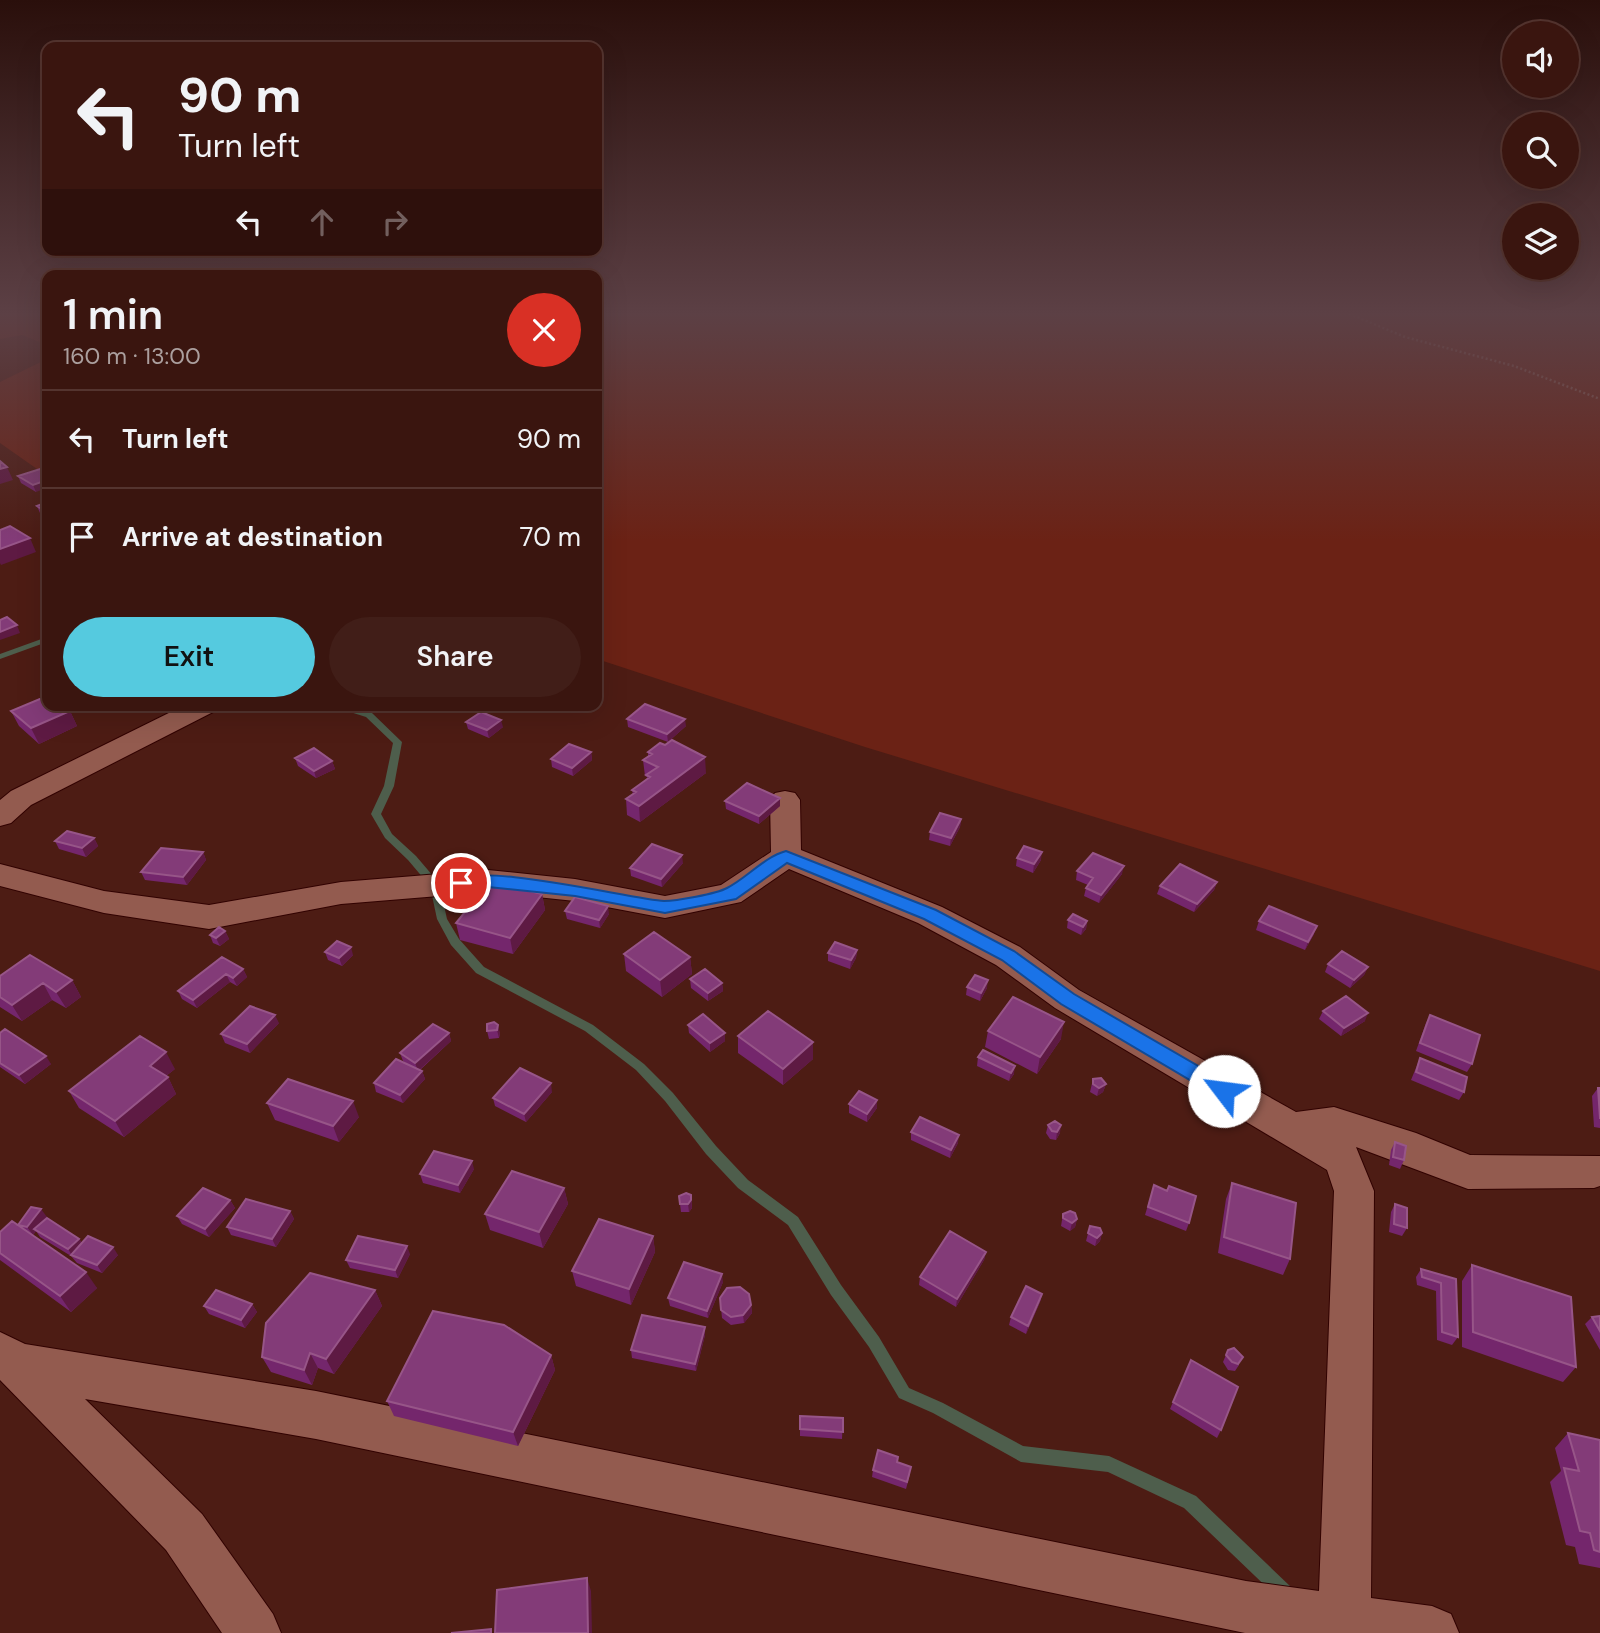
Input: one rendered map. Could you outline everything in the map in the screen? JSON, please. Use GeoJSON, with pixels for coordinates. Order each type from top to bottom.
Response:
{"type":"FeatureCollection","features":[{"type":"Feature","properties":{"kind":"street"},"geometry":{"type":"LineString","coordinates":[[7,799],[193,711]]}},
{"type":"Feature","properties":{"kind":"street"},"geometry":{"type":"LineString","coordinates":[[785,800],[786,856]]}},
{"type":"Feature","properties":{"kind":"street"},"geometry":{"type":"LineString","coordinates":[[0,875],[104,902],[209,917],[341,892],[488,881],[575,890],[665,907],[730,894],[786,856]]}},
{"type":"Feature","properties":{"kind":"street"},"geometry":{"type":"LineString","coordinates":[[786,856],[930,915],[1008,956],[1067,999],[1343,1158],[1354,1191],[1345,1621]]}},
{"type":"Feature","properties":{"kind":"street"},"geometry":{"type":"LineString","coordinates":[[1292,1129],[1334,1123],[1416,1150],[1468,1172],[1594,1171]]}},
{"type":"Feature","properties":{"kind":"street"},"geometry":{"type":"LineString","coordinates":[[9,1360],[316,1415],[1246,1607],[1432,1633]]}},
{"type":"Feature","properties":{"kind":"street"},"geometry":{"type":"LineString","coordinates":[[9,1360],[184,1532],[244,1628]]}},
{"type":"Feature","properties":{"kind":"path"},"geometry":{"type":"LineString","coordinates":[[1572,388],[1600,399]]}},
{"type":"Feature","properties":{"kind":"shaded area"},"geometry":{"type":"Polygon","coordinates":[[[0,388],[42,388],[42,472],[0,443],[0,388]]]}},
{"type":"Feature","properties":{"kind":"shaded area"},"geometry":{"type":"Polygon","coordinates":[[[602,388],[1600,388],[1600,971],[865,747],[602,661],[602,388]]]}},
{"type":"Feature","properties":{"kind":"building"},"geometry":{"type":"Polygon","coordinates":[[[42,470],[42,482],[33,485],[18,476],[42,470]]]}},
{"type":"Feature","properties":{"kind":"building"},"geometry":{"type":"Polygon","coordinates":[[[10,526],[30,538],[0,549],[0,530],[10,526]]]}},
{"type":"Feature","properties":{"kind":"building"},"geometry":{"type":"Polygon","coordinates":[[[7,617],[17,625],[0,632],[0,620],[7,617]]]}},
{"type":"Feature","properties":{"kind":"building"},"geometry":{"type":"Polygon","coordinates":[[[42,698],[42,711],[70,711],[31,728],[11,711],[42,698]]]}},
{"type":"Feature","properties":{"kind":"building"},"geometry":{"type":"Polygon","coordinates":[[[645,704],[685,719],[667,734],[627,719],[645,704]]]}},
{"type":"Feature","properties":{"kind":"building"},"geometry":{"type":"Polygon","coordinates":[[[481,712],[501,720],[487,730],[466,722],[481,712]]]}},
{"type":"Feature","properties":{"kind":"building"},"geometry":{"type":"Polygon","coordinates":[[[672,740],[705,757],[639,806],[626,799],[636,792],[632,790],[650,777],[646,775],[658,767],[643,760],[652,754],[648,752],[660,743],[665,745],[672,740]]]}},
{"type":"Feature","properties":{"kind":"building"},"geometry":{"type":"Polygon","coordinates":[[[569,744],[591,752],[572,768],[551,759],[569,744]]]}},
{"type":"Feature","properties":{"kind":"building"},"geometry":{"type":"Polygon","coordinates":[[[314,748],[332,761],[314,771],[295,758],[314,748]]]}},
{"type":"Feature","properties":{"kind":"building"},"geometry":{"type":"Polygon","coordinates":[[[747,783],[780,798],[759,816],[725,801],[747,783]]]}},
{"type":"Feature","properties":{"kind":"building"},"geometry":{"type":"Polygon","coordinates":[[[940,813],[961,819],[951,838],[930,832],[940,813]]]}},
{"type":"Feature","properties":{"kind":"building"},"geometry":{"type":"Polygon","coordinates":[[[67,831],[94,838],[82,848],[55,841],[67,831]]]}},
{"type":"Feature","properties":{"kind":"building"},"geometry":{"type":"Polygon","coordinates":[[[652,844],[682,855],[661,879],[630,868],[652,844]]]}},
{"type":"Feature","properties":{"kind":"building"},"geometry":{"type":"Polygon","coordinates":[[[1024,846],[1042,852],[1034,864],[1017,858],[1024,846]]]}},
{"type":"Feature","properties":{"kind":"building"},"geometry":{"type":"Polygon","coordinates":[[[161,848],[203,852],[183,877],[141,872],[161,848]]]}},
{"type":"Feature","properties":{"kind":"building"},"geometry":{"type":"Polygon","coordinates":[[[1093,853],[1124,866],[1101,895],[1086,888],[1093,878],[1077,871],[1093,853]]]}},
{"type":"Feature","properties":{"kind":"building"},"geometry":{"type":"Polygon","coordinates":[[[1180,864],[1217,882],[1197,904],[1160,886],[1180,864]]]}},
{"type":"Feature","properties":{"kind":"building"},"geometry":{"type":"Polygon","coordinates":[[[490,881],[542,894],[510,938],[456,923],[490,881]]]}},
{"type":"Feature","properties":{"kind":"building"},"geometry":{"type":"Polygon","coordinates":[[[575,897],[608,906],[599,920],[565,911],[575,897]]]}},
{"type":"Feature","properties":{"kind":"building"},"geometry":{"type":"Polygon","coordinates":[[[1269,906],[1317,926],[1308,942],[1259,921],[1269,906]]]}},
{"type":"Feature","properties":{"kind":"building"},"geometry":{"type":"Polygon","coordinates":[[[1073,914],[1087,921],[1083,927],[1068,920],[1073,914]]]}},
{"type":"Feature","properties":{"kind":"building"},"geometry":{"type":"Polygon","coordinates":[[[219,927],[225,931],[216,938],[210,935],[219,927]]]}},
{"type":"Feature","properties":{"kind":"building"},"geometry":{"type":"Polygon","coordinates":[[[654,932],[690,957],[660,980],[624,954],[654,932]]]}},
{"type":"Feature","properties":{"kind":"building"},"geometry":{"type":"Polygon","coordinates":[[[337,941],[351,947],[339,958],[325,952],[337,941]]]}},
{"type":"Feature","properties":{"kind":"building"},"geometry":{"type":"Polygon","coordinates":[[[835,942],[857,950],[851,960],[828,953],[835,942]]]}},
{"type":"Feature","properties":{"kind":"building"},"geometry":{"type":"Polygon","coordinates":[[[1342,951],[1368,967],[1354,980],[1328,964],[1342,951]]]}},
{"type":"Feature","properties":{"kind":"building"},"geometry":{"type":"Polygon","coordinates":[[[30,955],[72,980],[56,992],[43,983],[12,1005],[0,997],[0,976],[30,955]]]}},
{"type":"Feature","properties":{"kind":"building"},"geometry":{"type":"Polygon","coordinates":[[[222,957],[243,969],[233,978],[226,974],[193,1000],[178,991],[222,957]]]}},
{"type":"Feature","properties":{"kind":"building"},"geometry":{"type":"Polygon","coordinates":[[[705,969],[722,983],[708,993],[690,979],[705,969]]]}},
{"type":"Feature","properties":{"kind":"building"},"geometry":{"type":"Polygon","coordinates":[[[975,975],[988,980],[981,993],[967,987],[975,975]]]}},
{"type":"Feature","properties":{"kind":"building"},"geometry":{"type":"Polygon","coordinates":[[[1346,996],[1368,1013],[1344,1028],[1323,1011],[1346,996]]]}},
{"type":"Feature","properties":{"kind":"building"},"geometry":{"type":"Polygon","coordinates":[[[1013,997],[1064,1022],[1040,1057],[988,1031],[1013,997]]]}},
{"type":"Feature","properties":{"kind":"building"},"geometry":{"type":"Polygon","coordinates":[[[250,1006],[275,1015],[247,1044],[221,1034],[250,1006]]]}},
{"type":"Feature","properties":{"kind":"building"},"geometry":{"type":"Polygon","coordinates":[[[768,1011],[813,1042],[783,1069],[738,1036],[768,1011]]]}},
{"type":"Feature","properties":{"kind":"building"},"geometry":{"type":"Polygon","coordinates":[[[703,1014],[725,1033],[710,1043],[688,1025],[703,1014]]]}},
{"type":"Feature","properties":{"kind":"building"},"geometry":{"type":"Polygon","coordinates":[[[1430,1015],[1480,1035],[1472,1064],[1420,1043],[1430,1015]]]}},
{"type":"Feature","properties":{"kind":"building"},"geometry":{"type":"Polygon","coordinates":[[[494,1022],[498,1025],[497,1030],[487,1031],[487,1024],[494,1022]]]}},
{"type":"Feature","properties":{"kind":"building"},"geometry":{"type":"Polygon","coordinates":[[[433,1024],[449,1033],[415,1063],[400,1053],[433,1024]]]}},
{"type":"Feature","properties":{"kind":"building"},"geometry":{"type":"Polygon","coordinates":[[[5,1029],[46,1056],[19,1075],[0,1063],[0,1033],[5,1029]]]}},
{"type":"Feature","properties":{"kind":"building"},"geometry":{"type":"Polygon","coordinates":[[[140,1036],[166,1052],[150,1066],[168,1077],[115,1121],[69,1091],[140,1036]]]}},
{"type":"Feature","properties":{"kind":"building"},"geometry":{"type":"Polygon","coordinates":[[[983,1050],[1015,1066],[1011,1073],[978,1057],[983,1050]]]}},
{"type":"Feature","properties":{"kind":"building"},"geometry":{"type":"Polygon","coordinates":[[[1420,1058],[1467,1077],[1464,1092],[1416,1072],[1420,1058]]]}},
{"type":"Feature","properties":{"kind":"building"},"geometry":{"type":"Polygon","coordinates":[[[396,1059],[422,1071],[400,1095],[374,1083],[396,1059]]]}},
{"type":"Feature","properties":{"kind":"building"},"geometry":{"type":"Polygon","coordinates":[[[520,1068],[551,1083],[524,1114],[493,1098],[520,1068]]]}},
{"type":"Feature","properties":{"kind":"building"},"geometry":{"type":"Polygon","coordinates":[[[1101,1078],[1106,1084],[1099,1088],[1093,1084],[1093,1079],[1101,1078]]]}},
{"type":"Feature","properties":{"kind":"building"},"geometry":{"type":"Polygon","coordinates":[[[288,1079],[353,1101],[333,1126],[267,1103],[288,1079]]]}},
{"type":"Feature","properties":{"kind":"building"},"geometry":{"type":"Polygon","coordinates":[[[859,1091],[877,1100],[867,1114],[849,1104],[859,1091]]]}},
{"type":"Feature","properties":{"kind":"building"},"geometry":{"type":"Polygon","coordinates":[[[920,1117],[959,1135],[951,1150],[911,1132],[920,1117]]]}},
{"type":"Feature","properties":{"kind":"building"},"geometry":{"type":"Polygon","coordinates":[[[1055,1121],[1061,1125],[1057,1132],[1052,1131],[1048,1125],[1055,1121]]]}},
{"type":"Feature","properties":{"kind":"building"},"geometry":{"type":"Polygon","coordinates":[[[1395,1142],[1406,1146],[1404,1160],[1393,1157],[1395,1142]]]}},
{"type":"Feature","properties":{"kind":"building"},"geometry":{"type":"Polygon","coordinates":[[[434,1151],[472,1161],[458,1185],[420,1174],[434,1151]]]}},
{"type":"Feature","properties":{"kind":"building"},"geometry":{"type":"Polygon","coordinates":[[[512,1171],[564,1188],[539,1232],[485,1214],[512,1171]]]}},
{"type":"Feature","properties":{"kind":"building"},"geometry":{"type":"Polygon","coordinates":[[[1232,1183],[1296,1203],[1290,1259],[1224,1237],[1232,1183]]]}},
{"type":"Feature","properties":{"kind":"building"},"geometry":{"type":"Polygon","coordinates":[[[1154,1185],[1167,1191],[1169,1186],[1196,1196],[1189,1223],[1148,1207],[1154,1185]]]}},
{"type":"Feature","properties":{"kind":"building"},"geometry":{"type":"Polygon","coordinates":[[[203,1188],[230,1200],[205,1229],[177,1216],[203,1188]]]}},
{"type":"Feature","properties":{"kind":"building"},"geometry":{"type":"Polygon","coordinates":[[[686,1193],[691,1195],[691,1200],[688,1204],[680,1204],[679,1196],[686,1193]]]}},
{"type":"Feature","properties":{"kind":"building"},"geometry":{"type":"Polygon","coordinates":[[[246,1199],[290,1211],[272,1239],[227,1227],[246,1199]]]}},
{"type":"Feature","properties":{"kind":"building"},"geometry":{"type":"Polygon","coordinates":[[[1395,1204],[1407,1208],[1407,1228],[1394,1224],[1395,1204]]]}},
{"type":"Feature","properties":{"kind":"building"},"geometry":{"type":"Polygon","coordinates":[[[31,1207],[41,1209],[27,1227],[18,1225],[31,1207]]]}},
{"type":"Feature","properties":{"kind":"building"},"geometry":{"type":"Polygon","coordinates":[[[1070,1211],[1075,1213],[1077,1219],[1072,1223],[1063,1218],[1063,1214],[1070,1211]]]}},
{"type":"Feature","properties":{"kind":"building"},"geometry":{"type":"Polygon","coordinates":[[[47,1218],[79,1239],[68,1249],[34,1229],[47,1218]]]}},
{"type":"Feature","properties":{"kind":"building"},"geometry":{"type":"Polygon","coordinates":[[[599,1219],[653,1236],[629,1289],[572,1271],[599,1219]]]}},
{"type":"Feature","properties":{"kind":"building"},"geometry":{"type":"Polygon","coordinates":[[[12,1221],[86,1272],[60,1296],[0,1253],[0,1232],[12,1221]]]}},
{"type":"Feature","properties":{"kind":"building"},"geometry":{"type":"Polygon","coordinates":[[[1090,1226],[1100,1228],[1102,1233],[1097,1238],[1088,1233],[1090,1226]]]}},
{"type":"Feature","properties":{"kind":"building"},"geometry":{"type":"Polygon","coordinates":[[[950,1231],[986,1252],[957,1299],[920,1277],[950,1231]]]}},
{"type":"Feature","properties":{"kind":"building"},"geometry":{"type":"Polygon","coordinates":[[[88,1236],[113,1247],[97,1265],[71,1255],[88,1236]]]}},
{"type":"Feature","properties":{"kind":"building"},"geometry":{"type":"Polygon","coordinates":[[[358,1236],[407,1246],[395,1270],[346,1260],[358,1236]]]}},
{"type":"Feature","properties":{"kind":"building"},"geometry":{"type":"Polygon","coordinates":[[[684,1262],[722,1274],[707,1311],[668,1298],[684,1262]]]}},
{"type":"Feature","properties":{"kind":"building"},"geometry":{"type":"Polygon","coordinates":[[[1472,1265],[1571,1297],[1576,1367],[1473,1332],[1472,1265]]]}},
{"type":"Feature","properties":{"kind":"building"},"geometry":{"type":"Polygon","coordinates":[[[1421,1269],[1456,1279],[1458,1337],[1442,1332],[1441,1283],[1422,1277],[1421,1269]]]}},
{"type":"Feature","properties":{"kind":"building"},"geometry":{"type":"Polygon","coordinates":[[[310,1273],[375,1290],[326,1359],[310,1353],[304,1370],[262,1357],[266,1323],[310,1273]]]}},
{"type":"Feature","properties":{"kind":"building"},"geometry":{"type":"Polygon","coordinates":[[[1026,1286],[1042,1294],[1028,1326],[1011,1317],[1026,1286]]]}},
{"type":"Feature","properties":{"kind":"building"},"geometry":{"type":"Polygon","coordinates":[[[740,1287],[749,1294],[751,1305],[743,1315],[731,1317],[721,1310],[720,1298],[727,1288],[740,1287]]]}},
{"type":"Feature","properties":{"kind":"building"},"geometry":{"type":"Polygon","coordinates":[[[216,1290],[252,1304],[241,1320],[204,1306],[216,1290]]]}},
{"type":"Feature","properties":{"kind":"building"},"geometry":{"type":"Polygon","coordinates":[[[433,1311],[504,1325],[551,1355],[513,1432],[387,1401],[433,1311]]]}},
{"type":"Feature","properties":{"kind":"building"},"geometry":{"type":"Polygon","coordinates":[[[642,1315],[705,1327],[695,1364],[631,1350],[642,1315]]]}},
{"type":"Feature","properties":{"kind":"building"},"geometry":{"type":"Polygon","coordinates":[[[1600,1316],[1600,1331],[1592,1317],[1600,1316]]]}},
{"type":"Feature","properties":{"kind":"building"},"geometry":{"type":"Polygon","coordinates":[[[1234,1348],[1243,1357],[1238,1364],[1226,1355],[1228,1350],[1234,1348]]]}},
{"type":"Feature","properties":{"kind":"building"},"geometry":{"type":"Polygon","coordinates":[[[1191,1360],[1238,1387],[1221,1430],[1173,1402],[1191,1360]]]}},
{"type":"Feature","properties":{"kind":"building"},"geometry":{"type":"Polygon","coordinates":[[[800,1416],[843,1418],[843,1432],[800,1429],[800,1416]]]}},
{"type":"Feature","properties":{"kind":"building"},"geometry":{"type":"Polygon","coordinates":[[[1568,1433],[1600,1440],[1600,1552],[1594,1550],[1590,1533],[1580,1531],[1564,1468],[1579,1471],[1568,1433]]]}},
{"type":"Feature","properties":{"kind":"building"},"geometry":{"type":"Polygon","coordinates":[[[878,1450],[898,1457],[897,1462],[911,1467],[907,1482],[873,1470],[878,1450]]]}},
{"type":"Feature","properties":{"kind":"building"},"geometry":{"type":"Polygon","coordinates":[[[587,1578],[588,1633],[495,1633],[497,1590],[587,1578]]]}},
{"type":"Feature","properties":{"kind":"building"},"geometry":{"type":"Polygon","coordinates":[[[491,1629],[491,1633],[451,1633],[491,1629]]]}},
{"type":"Feature","properties":{"kind":"waterway"},"geometry":{"type":"LineString","coordinates":[[0,657],[42,641]]}},
{"type":"Feature","properties":{"kind":"waterway"},"geometry":{"type":"LineString","coordinates":[[354,711],[369,715],[398,742],[389,786],[376,814],[388,836],[435,885],[442,919],[455,942],[480,970],[589,1028],[640,1067],[743,1184],[793,1221],[836,1290],[874,1342],[904,1393],[938,1408],[1021,1454],[1109,1464],[1190,1502],[1285,1593]]}},
{"type":"Feature","properties":{"kind":"route"},"geometry":{"type":"LineString","coordinates":[[461,883],[488,881],[575,890],[665,907],[730,894],[786,856],[930,915],[1008,956],[1067,999],[1224,1091]]}}]}
